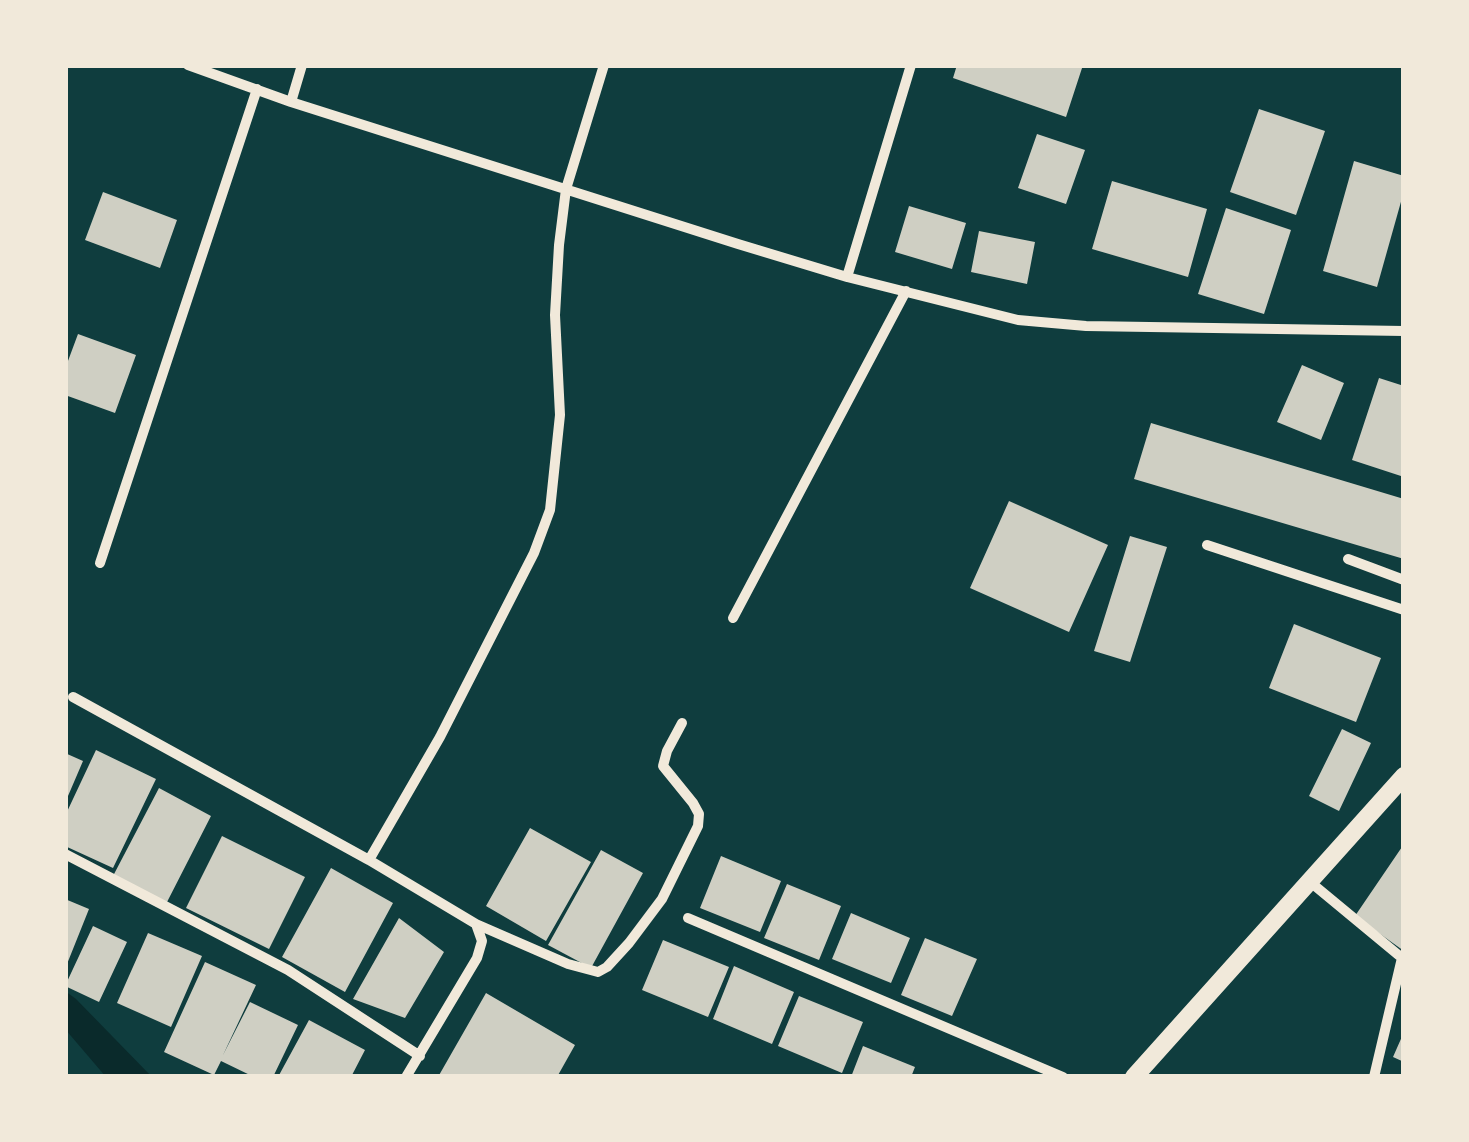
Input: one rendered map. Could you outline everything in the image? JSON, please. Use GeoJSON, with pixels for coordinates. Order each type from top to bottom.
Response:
{"type":"FeatureCollection","features":[{"type":"Feature","properties":{"kind":"street"},"geometry":{"type":"LineString","coordinates":[[188,65],[291,102],[847,277],[1018,320],[1086,326],[1404,331]]}},
{"type":"Feature","properties":{"kind":"street"},"geometry":{"type":"LineString","coordinates":[[291,102],[302,65]]}},
{"type":"Feature","properties":{"kind":"street"},"geometry":{"type":"LineString","coordinates":[[370,860],[448,720],[534,552],[550,510],[560,416],[555,315],[558,245],[566,189],[604,65]]}},
{"type":"Feature","properties":{"kind":"street"},"geometry":{"type":"LineString","coordinates":[[847,277],[911,65]]}},
{"type":"Feature","properties":{"kind":"street"},"geometry":{"type":"LineString","coordinates":[[100,563],[257,89]]}},
{"type":"Feature","properties":{"kind":"street"},"geometry":{"type":"LineString","coordinates":[[733,618],[906,291]]}},
{"type":"Feature","properties":{"kind":"street"},"geometry":{"type":"LineString","coordinates":[[1207,544],[1404,610]]}},
{"type":"Feature","properties":{"kind":"street"},"geometry":{"type":"LineString","coordinates":[[1348,559],[1404,580]]}},
{"type":"Feature","properties":{"kind":"street"},"geometry":{"type":"LineString","coordinates":[[73,697],[370,860],[476,924],[587,971],[598,972],[607,967],[662,899],[698,826],[693,803],[664,766],[667,751],[682,723]]}},
{"type":"Feature","properties":{"kind":"street"},"geometry":{"type":"LineString","coordinates":[[1134,1077],[1404,776]]}},
{"type":"Feature","properties":{"kind":"street"},"geometry":{"type":"LineString","coordinates":[[65,854],[288,970],[420,1056]]}},
{"type":"Feature","properties":{"kind":"street"},"geometry":{"type":"LineString","coordinates":[[1309,881],[1403,957],[1374,1077]]}},
{"type":"Feature","properties":{"kind":"street"},"geometry":{"type":"LineString","coordinates":[[688,918],[1062,1077]]}},
{"type":"Feature","properties":{"kind":"street"},"geometry":{"type":"LineString","coordinates":[[406,1077],[477,958],[482,941],[476,924]]}},
{"type":"Feature","properties":{"kind":"water"},"geometry":{"type":"Polygon","coordinates":[[[65,991],[152,1077],[106,1077],[65,1029],[65,991]]]}},
{"type":"Feature","properties":{"kind":"building"},"geometry":{"type":"Polygon","coordinates":[[[957,65],[1083,65],[1066,117],[953,78],[957,65]]]}},
{"type":"Feature","properties":{"kind":"building"},"geometry":{"type":"Polygon","coordinates":[[[1259,109],[1325,131],[1296,215],[1230,192],[1259,109]]]}},
{"type":"Feature","properties":{"kind":"building"},"geometry":{"type":"Polygon","coordinates":[[[1037,134],[1085,150],[1066,204],[1018,188],[1037,134]]]}},
{"type":"Feature","properties":{"kind":"building"},"geometry":{"type":"Polygon","coordinates":[[[1354,161],[1404,176],[1404,191],[1377,287],[1323,271],[1354,161]]]}},
{"type":"Feature","properties":{"kind":"building"},"geometry":{"type":"Polygon","coordinates":[[[1112,181],[1207,209],[1188,277],[1092,249],[1112,181]]]}},
{"type":"Feature","properties":{"kind":"building"},"geometry":{"type":"Polygon","coordinates":[[[103,192],[177,220],[160,268],[85,240],[103,192]]]}},
{"type":"Feature","properties":{"kind":"building"},"geometry":{"type":"Polygon","coordinates":[[[909,206],[966,223],[952,269],[895,252],[909,206]]]}},
{"type":"Feature","properties":{"kind":"building"},"geometry":{"type":"Polygon","coordinates":[[[1226,208],[1291,230],[1264,314],[1198,294],[1226,208]]]}},
{"type":"Feature","properties":{"kind":"building"},"geometry":{"type":"Polygon","coordinates":[[[979,231],[1035,242],[1027,284],[971,272],[979,231]]]}},
{"type":"Feature","properties":{"kind":"building"},"geometry":{"type":"Polygon","coordinates":[[[78,334],[136,355],[115,413],[65,395],[65,369],[78,334]]]}},
{"type":"Feature","properties":{"kind":"building"},"geometry":{"type":"Polygon","coordinates":[[[1302,365],[1344,383],[1321,440],[1277,422],[1302,365]]]}},
{"type":"Feature","properties":{"kind":"building"},"geometry":{"type":"Polygon","coordinates":[[[1379,378],[1404,386],[1404,477],[1352,460],[1379,378]]]}},
{"type":"Feature","properties":{"kind":"building"},"geometry":{"type":"Polygon","coordinates":[[[1151,423],[1404,499],[1404,559],[1134,479],[1151,423]]]}},
{"type":"Feature","properties":{"kind":"building"},"geometry":{"type":"Polygon","coordinates":[[[1009,501],[1108,545],[1069,632],[970,588],[1009,501]]]}},
{"type":"Feature","properties":{"kind":"building"},"geometry":{"type":"Polygon","coordinates":[[[1130,536],[1167,547],[1130,662],[1094,651],[1130,536]]]}},
{"type":"Feature","properties":{"kind":"building"},"geometry":{"type":"Polygon","coordinates":[[[1294,624],[1381,658],[1356,722],[1269,688],[1294,624]]]}},
{"type":"Feature","properties":{"kind":"building"},"geometry":{"type":"Polygon","coordinates":[[[1342,729],[1371,743],[1339,811],[1309,796],[1342,729]]]}},
{"type":"Feature","properties":{"kind":"building"},"geometry":{"type":"Polygon","coordinates":[[[96,750],[156,779],[113,868],[65,846],[65,816],[96,750]]]}},
{"type":"Feature","properties":{"kind":"building"},"geometry":{"type":"Polygon","coordinates":[[[65,753],[83,761],[65,803],[65,753]]]}},
{"type":"Feature","properties":{"kind":"building"},"geometry":{"type":"Polygon","coordinates":[[[159,788],[211,816],[166,904],[113,876],[159,788]]]}},
{"type":"Feature","properties":{"kind":"building"},"geometry":{"type":"Polygon","coordinates":[[[530,828],[591,862],[546,941],[486,906],[530,828]]]}},
{"type":"Feature","properties":{"kind":"building"},"geometry":{"type":"Polygon","coordinates":[[[222,836],[305,877],[269,949],[186,908],[222,836]]]}},
{"type":"Feature","properties":{"kind":"building"},"geometry":{"type":"Polygon","coordinates":[[[1404,844],[1404,951],[1355,916],[1404,844]]]}},
{"type":"Feature","properties":{"kind":"building"},"geometry":{"type":"Polygon","coordinates":[[[601,850],[643,873],[591,968],[548,945],[601,850]]]}},
{"type":"Feature","properties":{"kind":"building"},"geometry":{"type":"Polygon","coordinates":[[[721,856],[781,881],[760,932],[700,908],[721,856]]]}},
{"type":"Feature","properties":{"kind":"building"},"geometry":{"type":"Polygon","coordinates":[[[331,868],[393,903],[345,992],[282,957],[331,868]]]}},
{"type":"Feature","properties":{"kind":"building"},"geometry":{"type":"Polygon","coordinates":[[[787,884],[841,906],[819,960],[764,938],[787,884]]]}},
{"type":"Feature","properties":{"kind":"building"},"geometry":{"type":"Polygon","coordinates":[[[65,899],[89,909],[65,969],[65,899]]]}},
{"type":"Feature","properties":{"kind":"building"},"geometry":{"type":"Polygon","coordinates":[[[851,913],[910,938],[891,983],[832,959],[851,913]]]}},
{"type":"Feature","properties":{"kind":"building"},"geometry":{"type":"Polygon","coordinates":[[[399,918],[444,952],[405,1018],[353,999],[399,918]]]}},
{"type":"Feature","properties":{"kind":"building"},"geometry":{"type":"Polygon","coordinates":[[[93,926],[127,942],[99,1002],[65,986],[93,926]]]}},
{"type":"Feature","properties":{"kind":"building"},"geometry":{"type":"Polygon","coordinates":[[[148,933],[202,956],[171,1027],[117,1003],[148,933]]]}},
{"type":"Feature","properties":{"kind":"building"},"geometry":{"type":"Polygon","coordinates":[[[925,938],[977,959],[952,1016],[901,995],[925,938]]]}},
{"type":"Feature","properties":{"kind":"building"},"geometry":{"type":"Polygon","coordinates":[[[663,940],[729,967],[708,1017],[642,990],[663,940]]]}},
{"type":"Feature","properties":{"kind":"building"},"geometry":{"type":"Polygon","coordinates":[[[205,962],[256,985],[223,1055],[250,1002],[298,1025],[273,1077],[254,1077],[221,1061],[214,1075],[164,1052],[205,962]]]}},
{"type":"Feature","properties":{"kind":"building"},"geometry":{"type":"Polygon","coordinates":[[[734,966],[794,992],[772,1044],[713,1019],[734,966]]]}},
{"type":"Feature","properties":{"kind":"building"},"geometry":{"type":"Polygon","coordinates":[[[486,993],[575,1045],[557,1077],[438,1077],[486,993]]]}},
{"type":"Feature","properties":{"kind":"building"},"geometry":{"type":"Polygon","coordinates":[[[799,996],[863,1022],[842,1073],[778,1046],[799,996]]]}},
{"type":"Feature","properties":{"kind":"building"},"geometry":{"type":"Polygon","coordinates":[[[309,1020],[365,1050],[351,1077],[278,1077],[309,1020]]]}},
{"type":"Feature","properties":{"kind":"building"},"geometry":{"type":"Polygon","coordinates":[[[1404,1032],[1404,1062],[1393,1057],[1404,1032]]]}},
{"type":"Feature","properties":{"kind":"building"},"geometry":{"type":"Polygon","coordinates":[[[863,1046],[915,1067],[911,1077],[851,1077],[863,1046]]]}}]}
